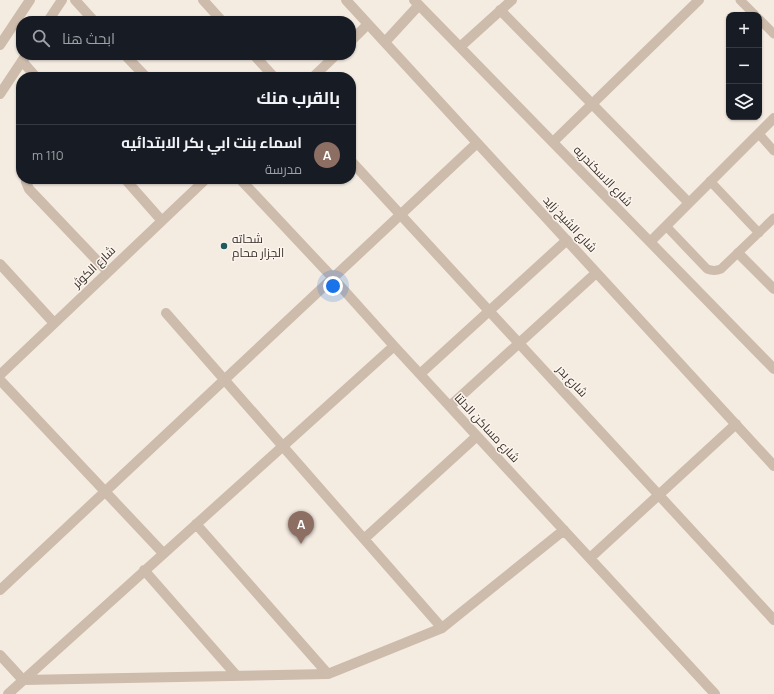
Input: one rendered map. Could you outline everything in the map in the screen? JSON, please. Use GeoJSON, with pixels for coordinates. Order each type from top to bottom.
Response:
{"type":"FeatureCollection","features":[{"type":"Feature","properties":{"kind":"street"},"geometry":{"type":"LineString","coordinates":[[19,16],[30,0]]}},
{"type":"Feature","properties":{"kind":"street"},"geometry":{"type":"LineString","coordinates":[[51,16],[62,0]]}},
{"type":"Feature","properties":{"kind":"street"},"geometry":{"type":"LineString","coordinates":[[75,0],[89,16]]}},
{"type":"Feature","properties":{"kind":"street"},"geometry":{"type":"LineString","coordinates":[[203,0],[217,16]]}},
{"type":"Feature","properties":{"kind":"street","name":"شارع الشيخ زايد"},"geometry":{"type":"LineString","coordinates":[[346,0],[774,466]]}},
{"type":"Feature","properties":{"kind":"street"},"geometry":{"type":"LineString","coordinates":[[460,47],[512,0]]}},
{"type":"Feature","properties":{"kind":"street"},"geometry":{"type":"LineString","coordinates":[[553,142],[699,0]]}},
{"type":"Feature","properties":{"kind":"street"},"geometry":{"type":"LineString","coordinates":[[385,42],[417,3]]}},
{"type":"Feature","properties":{"kind":"street","name":"شارع الاسكندريه"},"geometry":{"type":"LineString","coordinates":[[417,3],[774,370]]}},
{"type":"Feature","properties":{"kind":"street"},"geometry":{"type":"LineString","coordinates":[[500,10],[688,203]]}},
{"type":"Feature","properties":{"kind":"street"},"geometry":{"type":"LineString","coordinates":[[0,45],[16,21]]}},
{"type":"Feature","properties":{"kind":"street"},"geometry":{"type":"LineString","coordinates":[[356,36],[368,24]]}},
{"type":"Feature","properties":{"kind":"street"},"geometry":{"type":"LineString","coordinates":[[0,94],[23,60]]}},
{"type":"Feature","properties":{"kind":"street"},"geometry":{"type":"LineString","coordinates":[[25,60],[33,72]]}},
{"type":"Feature","properties":{"kind":"street"},"geometry":{"type":"LineString","coordinates":[[130,60],[141,72]]}},
{"type":"Feature","properties":{"kind":"street"},"geometry":{"type":"LineString","coordinates":[[259,60],[269,72]]}},
{"type":"Feature","properties":{"kind":"street"},"geometry":{"type":"LineString","coordinates":[[318,72],[331,60]]}},
{"type":"Feature","properties":{"kind":"street"},"geometry":{"type":"LineString","coordinates":[[650,242],[774,118]]}},
{"type":"Feature","properties":{"kind":"street"},"geometry":{"type":"LineString","coordinates":[[0,590],[477,143]]}},
{"type":"Feature","properties":{"kind":"street","name":"شارع بدر"},"geometry":{"type":"LineString","coordinates":[[356,166],[774,620]]}},
{"type":"Feature","properties":{"kind":"street"},"geometry":{"type":"LineString","coordinates":[[27,184],[29,189],[108,272]]}},
{"type":"Feature","properties":{"kind":"street"},"geometry":{"type":"LineString","coordinates":[[129,184],[162,221]]}},
{"type":"Feature","properties":{"kind":"street","name":"شارع الكوثر"},"geometry":{"type":"LineString","coordinates":[[0,375],[201,184]]}},
{"type":"Feature","properties":{"kind":"street","name":"شارع مساكن الدلتا"},"geometry":{"type":"LineString","coordinates":[[245,184],[715,694]]}},
{"type":"Feature","properties":{"kind":"street"},"geometry":{"type":"LineString","coordinates":[[420,374],[567,240]]}},
{"type":"Feature","properties":{"kind":"street"},"geometry":{"type":"LineString","coordinates":[[738,253],[774,289]]}},
{"type":"Feature","properties":{"kind":"street"},"geometry":{"type":"LineString","coordinates":[[0,264],[54,323]]}},
{"type":"Feature","properties":{"kind":"street"},"geometry":{"type":"LineString","coordinates":[[450,406],[596,273]]}},
{"type":"Feature","properties":{"kind":"street"},"geometry":{"type":"LineString","coordinates":[[166,313],[442,628]]}},
{"type":"Feature","properties":{"kind":"street"},"geometry":{"type":"LineString","coordinates":[[8,694],[394,346]]}},
{"type":"Feature","properties":{"kind":"street"},"geometry":{"type":"LineString","coordinates":[[0,380],[163,553]]}},
{"type":"Feature","properties":{"kind":"street"},"geometry":{"type":"LineString","coordinates":[[590,558],[736,424]]}},
{"type":"Feature","properties":{"kind":"street"},"geometry":{"type":"LineString","coordinates":[[364,539],[477,436]]}},
{"type":"Feature","properties":{"kind":"street"},"geometry":{"type":"LineString","coordinates":[[196,524],[328,674]]}},
{"type":"Feature","properties":{"kind":"street"},"geometry":{"type":"LineString","coordinates":[[0,655],[23,680],[328,674],[442,628],[564,530]]}},
{"type":"Feature","properties":{"kind":"street"},"geometry":{"type":"LineString","coordinates":[[144,570],[236,675]]}},
{"type":"Feature","properties":{"kind":"lane"},"geometry":{"type":"LineString","coordinates":[[740,0],[752,12]]}},
{"type":"Feature","properties":{"kind":"lane"},"geometry":{"type":"LineString","coordinates":[[762,22],[774,34]]}},
{"type":"Feature","properties":{"kind":"lane"},"geometry":{"type":"LineString","coordinates":[[758,134],[774,151]]}},
{"type":"Feature","properties":{"kind":"lane"},"geometry":{"type":"LineString","coordinates":[[710,181],[759,233]]}},
{"type":"Feature","properties":{"kind":"lane"},"geometry":{"type":"LineString","coordinates":[[666,226],[707,269],[716,271],[721,270],[774,218]]}},
{"type":"Feature","properties":{"kind":"place","name":"شحاته الجزار محام"},"geometry":{"type":"Point","coordinates":[224,246]}},
{"type":"Feature","properties":{"kind":"place","name":"اسماء بنت ابي بكر الابتدائيه"},"geometry":{"type":"Point","coordinates":[301,544]}}]}
